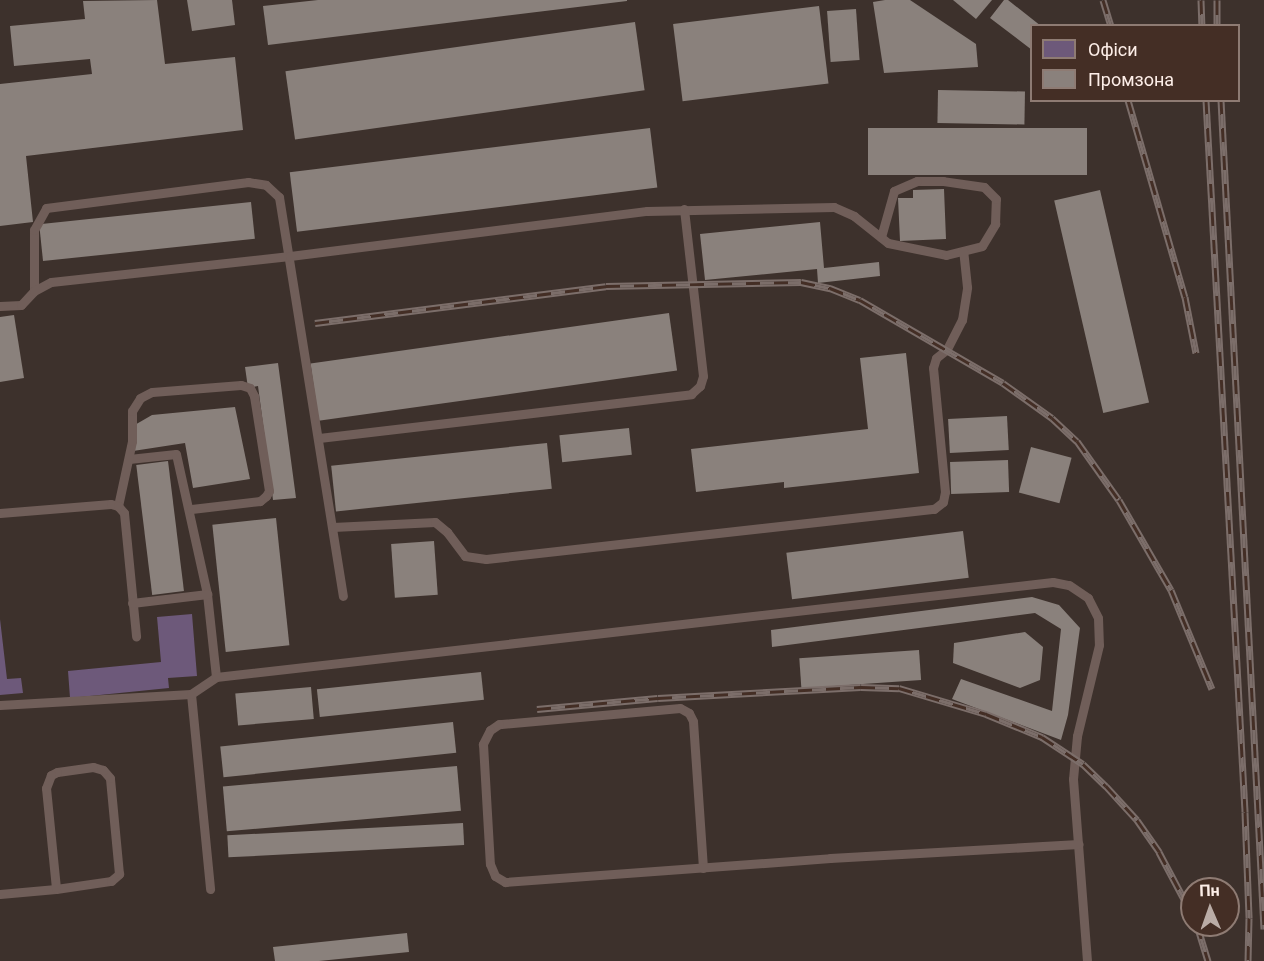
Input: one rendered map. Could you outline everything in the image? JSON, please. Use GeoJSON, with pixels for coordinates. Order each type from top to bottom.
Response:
{"type":"FeatureCollection","features":[{"type":"Feature","properties":{"kind":"lane"},"geometry":{"type":"LineString","coordinates":[[0,306],[21,305],[34,291],[51,282],[290,256],[647,211],[834,207],[854,216],[888,243],[946,255],[982,246],[995,224],[996,199],[984,187],[943,181],[917,181],[894,191],[881,237]]}},
{"type":"Feature","properties":{"kind":"lane"},"geometry":{"type":"LineString","coordinates":[[34,291],[34,230],[46,208],[248,182],[266,185],[279,197],[343,596]]}},
{"type":"Feature","properties":{"kind":"lane"},"geometry":{"type":"LineString","coordinates":[[318,438],[691,394],[700,386],[703,376],[684,210]]}},
{"type":"Feature","properties":{"kind":"lane"},"geometry":{"type":"LineString","coordinates":[[333,527],[435,522],[447,532],[465,556],[486,559],[934,509],[943,502],[945,492],[933,368],[936,358],[947,349],[962,320],[967,287],[963,251]]}},
{"type":"Feature","properties":{"kind":"lane"},"geometry":{"type":"LineString","coordinates":[[118,506],[129,459],[132,411],[140,398],[152,392],[241,385],[250,388],[254,396],[269,491],[260,501],[191,509]]}},
{"type":"Feature","properties":{"kind":"lane"},"geometry":{"type":"LineString","coordinates":[[129,459],[176,454],[191,509],[207,594],[216,677]]}},
{"type":"Feature","properties":{"kind":"lane"},"geometry":{"type":"LineString","coordinates":[[0,513],[111,504],[118,506],[124,513],[136,636]]}},
{"type":"Feature","properties":{"kind":"lane"},"geometry":{"type":"LineString","coordinates":[[0,705],[191,694],[216,677],[1053,582],[1070,585],[1088,597],[1098,618],[1100,645],[1077,736],[1073,779],[1087,961]]}},
{"type":"Feature","properties":{"kind":"lane"},"geometry":{"type":"LineString","coordinates":[[132,603],[207,594]]}},
{"type":"Feature","properties":{"kind":"lane"},"geometry":{"type":"LineString","coordinates":[[191,694],[210,889]]}},
{"type":"Feature","properties":{"kind":"lane"},"geometry":{"type":"LineString","coordinates":[[703,867],[693,721],[689,713],[680,708],[499,724],[490,730],[483,744],[490,864],[495,876],[505,882],[703,867],[1079,844]]}},
{"type":"Feature","properties":{"kind":"lane"},"geometry":{"type":"LineString","coordinates":[[0,894],[56,889],[111,881],[119,874],[110,777],[103,770],[93,767],[57,772],[51,775],[46,788],[56,889]]}},
{"type":"Feature","properties":{"kind":"building: Офіси"},"geometry":{"type":"Polygon","coordinates":[[[192,614],[197,676],[168,678],[169,688],[70,698],[68,671],[161,662],[157,617],[192,614]]]}},
{"type":"Feature","properties":{"kind":"building: Офіси"},"geometry":{"type":"Polygon","coordinates":[[[0,619],[7,679],[21,678],[23,693],[0,695],[0,619]]]}},
{"type":"Feature","properties":{"kind":"building: Промзона"},"geometry":{"type":"Polygon","coordinates":[[[157,0],[165,64],[235,57],[243,130],[26,156],[33,222],[0,226],[0,84],[92,74],[90,59],[14,66],[10,26],[85,19],[83,1],[157,0]]]}},
{"type":"Feature","properties":{"kind":"building: Промзона"},"geometry":{"type":"Polygon","coordinates":[[[187,0],[232,0],[235,25],[192,31],[187,0]]]}},
{"type":"Feature","properties":{"kind":"building: Промзона"},"geometry":{"type":"Polygon","coordinates":[[[318,0],[627,1],[268,45],[263,6],[318,0]]]}},
{"type":"Feature","properties":{"kind":"building: Промзона"},"geometry":{"type":"Polygon","coordinates":[[[910,0],[976,44],[978,67],[884,73],[873,2],[910,0]]]}},
{"type":"Feature","properties":{"kind":"building: Промзона"},"geometry":{"type":"Polygon","coordinates":[[[953,0],[992,0],[976,19],[953,0]]]}},
{"type":"Feature","properties":{"kind":"building: Промзона"},"geometry":{"type":"Polygon","coordinates":[[[1004,0],[1008,0],[1038,24],[1030,24],[1030,48],[990,18],[1004,0]]]}},
{"type":"Feature","properties":{"kind":"building: Промзона"},"geometry":{"type":"Polygon","coordinates":[[[819,6],[829,83],[683,101],[673,24],[819,6]]]}},
{"type":"Feature","properties":{"kind":"building: Промзона"},"geometry":{"type":"Polygon","coordinates":[[[856,9],[860,60],[831,62],[827,11],[856,9]]]}},
{"type":"Feature","properties":{"kind":"building: Промзона"},"geometry":{"type":"Polygon","coordinates":[[[635,22],[645,90],[295,139],[285,71],[635,22]]]}},
{"type":"Feature","properties":{"kind":"building: Промзона"},"geometry":{"type":"Polygon","coordinates":[[[938,90],[1025,92],[1024,125],[937,123],[938,90]]]}},
{"type":"Feature","properties":{"kind":"building: Промзона"},"geometry":{"type":"Polygon","coordinates":[[[650,128],[657,188],[297,232],[290,172],[650,128]]]}},
{"type":"Feature","properties":{"kind":"building: Промзона"},"geometry":{"type":"Polygon","coordinates":[[[868,128],[1087,128],[1087,175],[868,175],[868,128]]]}},
{"type":"Feature","properties":{"kind":"building: Промзона"},"geometry":{"type":"Polygon","coordinates":[[[944,189],[946,239],[900,241],[898,198],[913,198],[913,190],[944,189]]]}},
{"type":"Feature","properties":{"kind":"building: Промзона"},"geometry":{"type":"Polygon","coordinates":[[[1100,190],[1149,402],[1103,413],[1054,201],[1100,190]]]}},
{"type":"Feature","properties":{"kind":"building: Промзона"},"geometry":{"type":"Polygon","coordinates":[[[251,202],[255,239],[43,261],[39,224],[251,202]]]}},
{"type":"Feature","properties":{"kind":"building: Промзона"},"geometry":{"type":"Polygon","coordinates":[[[820,222],[824,268],[879,262],[880,276],[818,283],[817,269],[705,280],[700,234],[820,222]]]}},
{"type":"Feature","properties":{"kind":"building: Промзона"},"geometry":{"type":"Polygon","coordinates":[[[669,313],[677,370],[319,421],[311,363],[669,313]]]}},
{"type":"Feature","properties":{"kind":"building: Промзона"},"geometry":{"type":"Polygon","coordinates":[[[14,315],[24,378],[0,382],[0,317],[14,315]]]}},
{"type":"Feature","properties":{"kind":"building: Промзона"},"geometry":{"type":"Polygon","coordinates":[[[906,353],[919,473],[784,488],[784,482],[696,492],[691,449],[868,429],[860,358],[906,353]]]}},
{"type":"Feature","properties":{"kind":"building: Промзона"},"geometry":{"type":"Polygon","coordinates":[[[278,363],[296,498],[273,500],[258,386],[248,388],[245,367],[278,363]]]}},
{"type":"Feature","properties":{"kind":"building: Промзона"},"geometry":{"type":"Polygon","coordinates":[[[235,407],[250,479],[193,488],[185,443],[133,451],[133,426],[152,415],[235,407]]]}},
{"type":"Feature","properties":{"kind":"building: Промзона"},"geometry":{"type":"Polygon","coordinates":[[[1007,416],[1009,450],[950,453],[948,419],[1007,416]]]}},
{"type":"Feature","properties":{"kind":"building: Промзона"},"geometry":{"type":"Polygon","coordinates":[[[629,428],[632,455],[562,462],[559,435],[629,428]]]}},
{"type":"Feature","properties":{"kind":"building: Промзона"},"geometry":{"type":"Polygon","coordinates":[[[547,443],[552,489],[336,511],[331,466],[547,443]]]}},
{"type":"Feature","properties":{"kind":"building: Промзона"},"geometry":{"type":"Polygon","coordinates":[[[1031,447],[1072,458],[1059,503],[1019,492],[1031,447]]]}},
{"type":"Feature","properties":{"kind":"building: Промзона"},"geometry":{"type":"Polygon","coordinates":[[[1008,460],[1009,492],[951,494],[950,462],[1008,460]]]}},
{"type":"Feature","properties":{"kind":"building: Промзона"},"geometry":{"type":"Polygon","coordinates":[[[168,461],[184,591],[152,595],[136,465],[168,461]]]}},
{"type":"Feature","properties":{"kind":"building: Промзона"},"geometry":{"type":"Polygon","coordinates":[[[276,518],[289,645],[226,652],[212,525],[276,518]]]}},
{"type":"Feature","properties":{"kind":"building: Промзона"},"geometry":{"type":"Polygon","coordinates":[[[963,531],[969,578],[792,599],[786,553],[963,531]]]}},
{"type":"Feature","properties":{"kind":"building: Промзона"},"geometry":{"type":"Polygon","coordinates":[[[434,541],[438,595],[395,598],[391,544],[434,541]]]}},
{"type":"Feature","properties":{"kind":"building: Промзона"},"geometry":{"type":"Polygon","coordinates":[[[1032,597],[1059,605],[1080,628],[1068,715],[1061,740],[952,699],[961,679],[1052,711],[1061,629],[1035,613],[772,647],[771,630],[1032,597]]]}},
{"type":"Feature","properties":{"kind":"building: Промзона"},"geometry":{"type":"Polygon","coordinates":[[[1025,632],[1043,647],[1040,680],[1020,688],[953,663],[954,643],[1025,632]]]}},
{"type":"Feature","properties":{"kind":"building: Промзона"},"geometry":{"type":"Polygon","coordinates":[[[919,650],[921,680],[801,688],[799,658],[919,650]]]}},
{"type":"Feature","properties":{"kind":"building: Промзона"},"geometry":{"type":"Polygon","coordinates":[[[481,672],[484,700],[320,717],[317,689],[481,672]]]}},
{"type":"Feature","properties":{"kind":"building: Промзона"},"geometry":{"type":"Polygon","coordinates":[[[311,687],[314,719],[238,726],[235,694],[311,687]]]}},
{"type":"Feature","properties":{"kind":"building: Промзона"},"geometry":{"type":"Polygon","coordinates":[[[453,722],[456,753],[224,777],[220,746],[453,722]]]}},
{"type":"Feature","properties":{"kind":"building: Промзона"},"geometry":{"type":"Polygon","coordinates":[[[457,766],[461,811],[227,831],[223,786],[457,766]]]}},
{"type":"Feature","properties":{"kind":"building: Промзона"},"geometry":{"type":"Polygon","coordinates":[[[463,823],[464,845],[228,857],[227,835],[463,823]]]}},
{"type":"Feature","properties":{"kind":"building: Промзона"},"geometry":{"type":"Polygon","coordinates":[[[407,933],[409,952],[319,961],[275,961],[273,947],[407,933]]]}},
{"type":"Feature","properties":{"kind":"railway"},"geometry":{"type":"LineString","coordinates":[[1103,0],[1110,24]]}},
{"type":"Feature","properties":{"kind":"railway"},"geometry":{"type":"LineString","coordinates":[[1201,0],[1202,24]]}},
{"type":"Feature","properties":{"kind":"railway"},"geometry":{"type":"LineString","coordinates":[[1217,0],[1217,24]]}},
{"type":"Feature","properties":{"kind":"railway"},"geometry":{"type":"LineString","coordinates":[[1129,102],[1185,297],[1196,353]]}},
{"type":"Feature","properties":{"kind":"railway"},"geometry":{"type":"LineString","coordinates":[[1206,102],[1245,812],[1249,918],[1248,961]]}},
{"type":"Feature","properties":{"kind":"railway"},"geometry":{"type":"LineString","coordinates":[[1221,102],[1264,929]]}},
{"type":"Feature","properties":{"kind":"railway"},"geometry":{"type":"LineString","coordinates":[[315,323],[606,286],[801,282],[830,288],[860,300],[1003,383],[1052,418],[1077,441],[1119,500],[1171,590],[1212,689]]}},
{"type":"Feature","properties":{"kind":"railway"},"geometry":{"type":"LineString","coordinates":[[537,709],[658,698],[861,687],[899,688],[986,714],[1042,737],[1083,764],[1137,820],[1159,852],[1180,891]]}},
{"type":"Feature","properties":{"kind":"railway"},"geometry":{"type":"LineString","coordinates":[[1201,937],[1208,961]]}}]}
